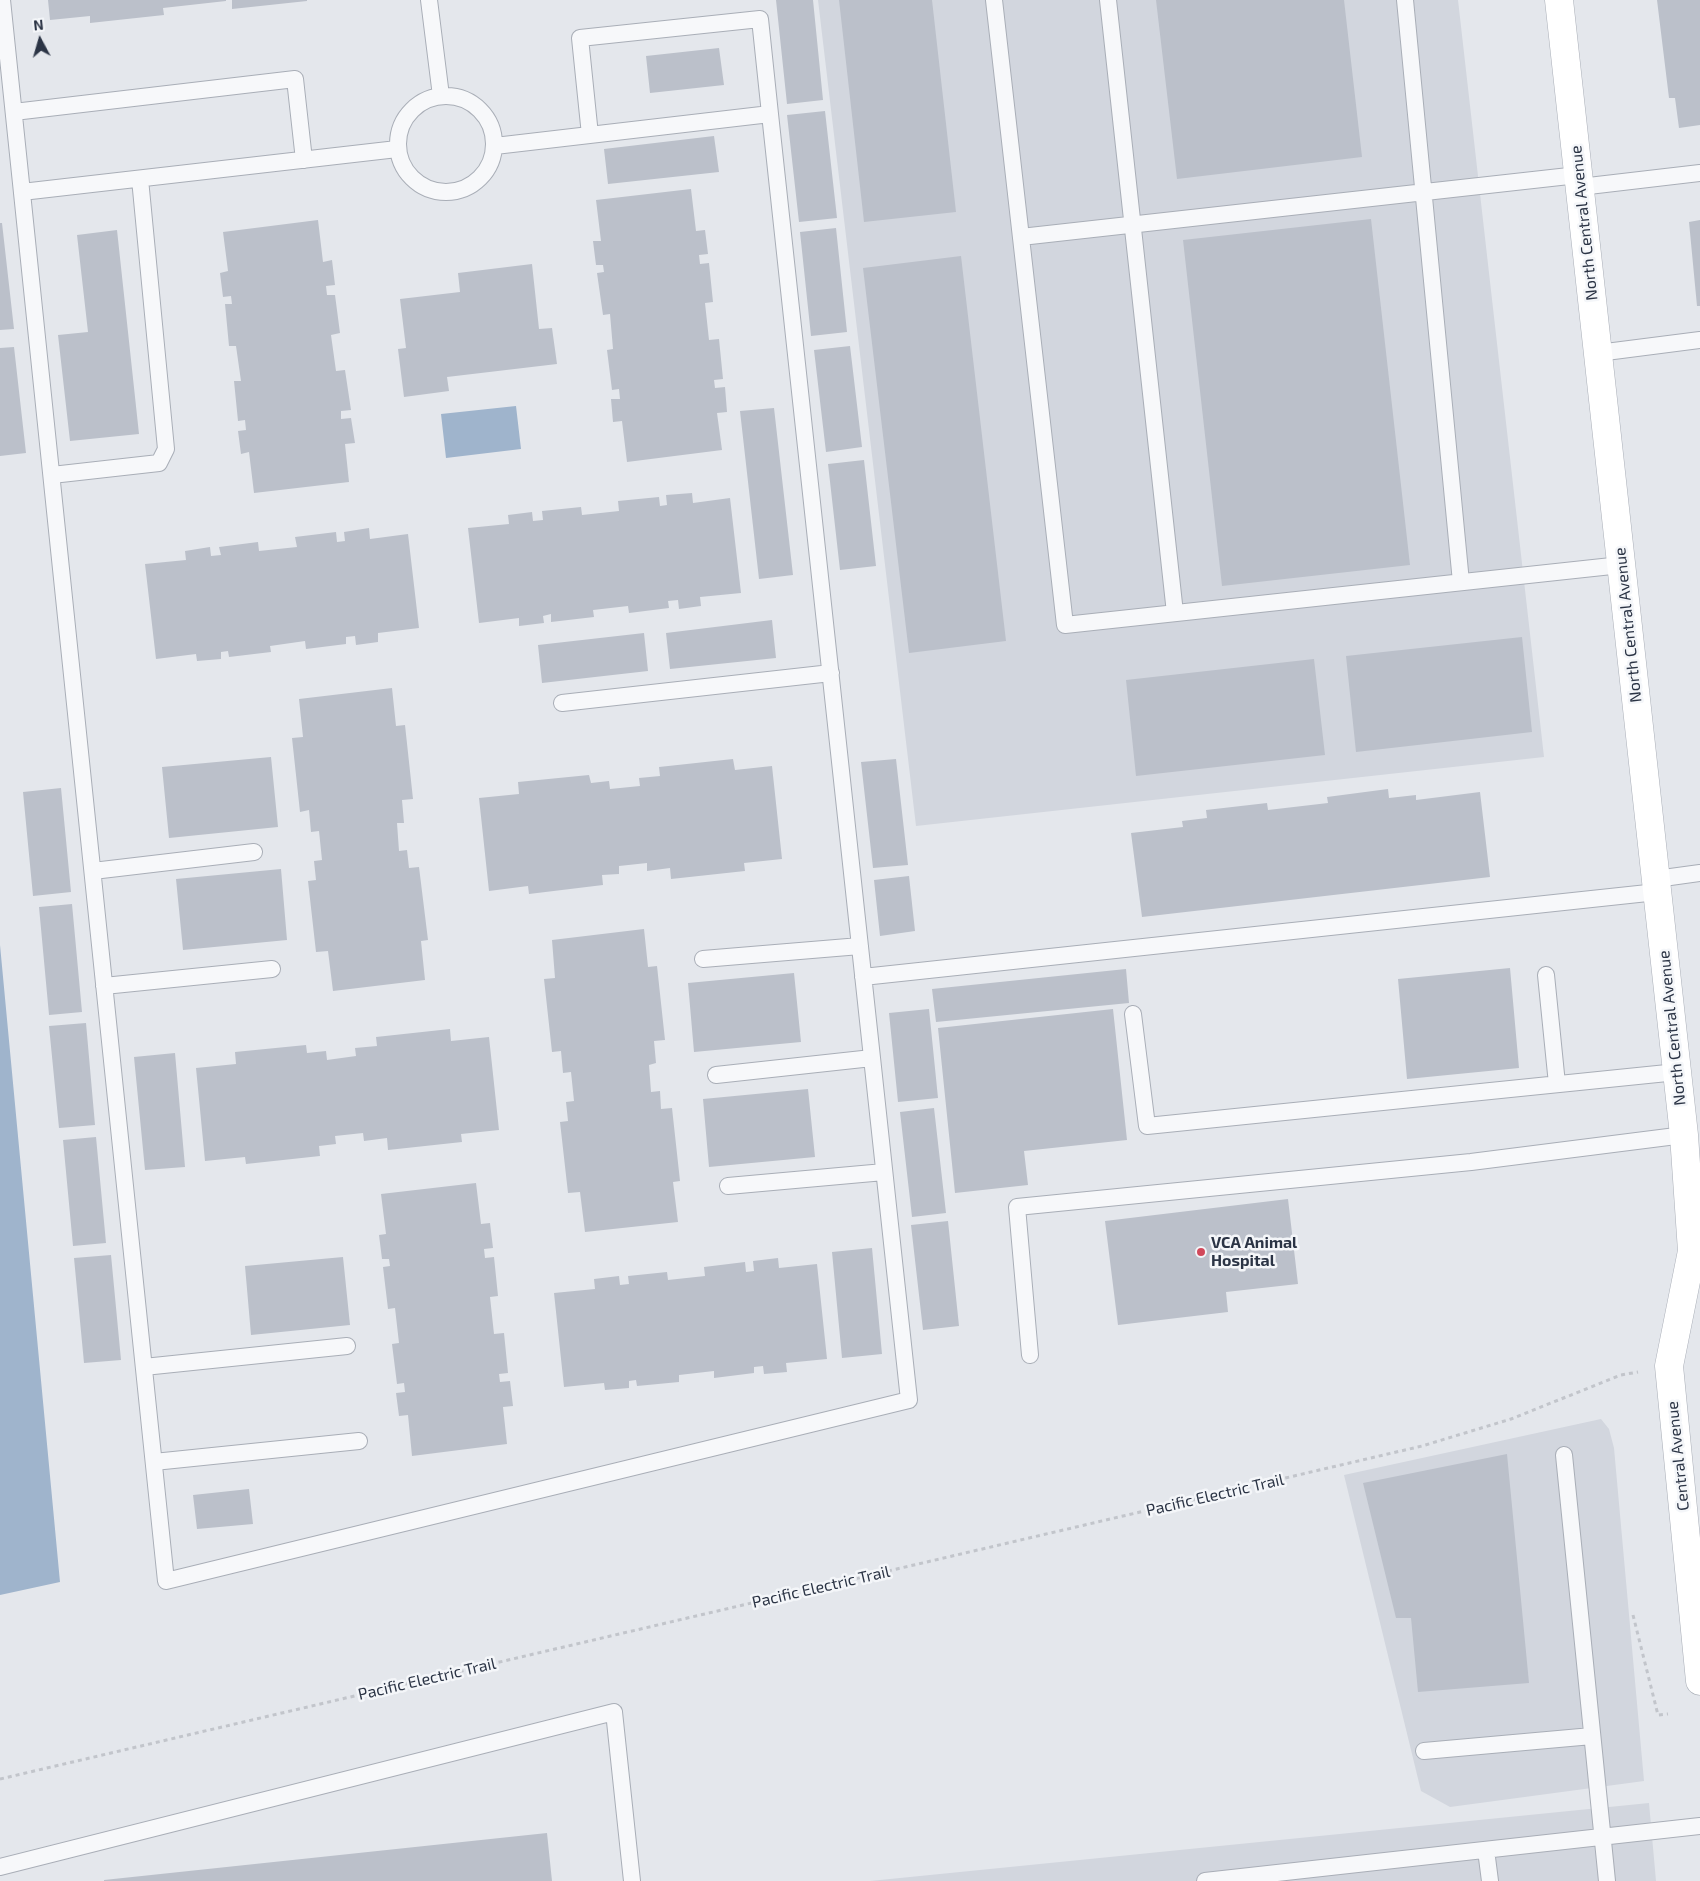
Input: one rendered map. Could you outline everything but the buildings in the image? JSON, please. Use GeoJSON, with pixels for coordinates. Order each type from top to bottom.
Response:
{"type":"FeatureCollection","features":[{"type":"Feature","properties":{"kind":"main road","name":"North Central Avenue"},"geometry":{"type":"LineString","coordinates":[[1559,0],[1657,885],[1696,1259]]}},
{"type":"Feature","properties":{"kind":"main road","name":"Central Avenue"},"geometry":{"type":"LineString","coordinates":[[1696,1259],[1669,1366],[1700,1681]]}},
{"type":"Feature","properties":{"kind":"lane"},"geometry":{"type":"LineString","coordinates":[[2,0],[166,1581],[908,1400],[760,19],[580,38],[590,135]]}},
{"type":"Feature","properties":{"kind":"lane"},"geometry":{"type":"LineString","coordinates":[[429,0],[441,96]]}},
{"type":"Feature","properties":{"kind":"lane"},"geometry":{"type":"LineString","coordinates":[[994,0],[1066,625],[1621,565]]}},
{"type":"Feature","properties":{"kind":"lane"},"geometry":{"type":"LineString","coordinates":[[1108,0],[1174,613]]}},
{"type":"Feature","properties":{"kind":"lane"},"geometry":{"type":"LineString","coordinates":[[1405,0],[1461,582]]}},
{"type":"Feature","properties":{"kind":"lane"},"geometry":{"type":"LineString","coordinates":[[14,112],[295,79],[304,160]]}},
{"type":"Feature","properties":{"kind":"lane"},"geometry":{"type":"LineString","coordinates":[[441,96],[458,96],[473,103],[485,115],[493,130],[495,146],[491,163],[482,176],[469,187],[453,192],[437,191],[423,186],[410,177],[402,164],[397,149],[398,134],[403,120],[413,108],[426,100],[441,96]]}},
{"type":"Feature","properties":{"kind":"lane"},"geometry":{"type":"LineString","coordinates":[[495,146],[770,114]]}},
{"type":"Feature","properties":{"kind":"lane"},"geometry":{"type":"LineString","coordinates":[[22,192],[397,149]]}},
{"type":"Feature","properties":{"kind":"lane"},"geometry":{"type":"LineString","coordinates":[[1021,237],[1424,193],[1700,173]]}},
{"type":"Feature","properties":{"kind":"lane"},"geometry":{"type":"LineString","coordinates":[[52,475],[159,463],[166,449],[140,179]]}},
{"type":"Feature","properties":{"kind":"lane"},"geometry":{"type":"LineString","coordinates":[[1598,353],[1700,340]]}},
{"type":"Feature","properties":{"kind":"lane"},"geometry":{"type":"LineString","coordinates":[[562,703],[831,673]]}},
{"type":"Feature","properties":{"kind":"lane"},"geometry":{"type":"LineString","coordinates":[[93,871],[254,852]]}},
{"type":"Feature","properties":{"kind":"lane"},"geometry":{"type":"LineString","coordinates":[[863,977],[1657,885],[1700,873]]}},
{"type":"Feature","properties":{"kind":"lane"},"geometry":{"type":"LineString","coordinates":[[703,959],[860,946]]}},
{"type":"Feature","properties":{"kind":"lane"},"geometry":{"type":"LineString","coordinates":[[104,986],[272,969]]}},
{"type":"Feature","properties":{"kind":"lane"},"geometry":{"type":"LineString","coordinates":[[1546,975],[1557,1084]]}},
{"type":"Feature","properties":{"kind":"lane"},"geometry":{"type":"LineString","coordinates":[[1133,1014],[1147,1126],[1677,1072]]}},
{"type":"Feature","properties":{"kind":"lane"},"geometry":{"type":"LineString","coordinates":[[716,1075],[872,1058]]}},
{"type":"Feature","properties":{"kind":"lane"},"geometry":{"type":"LineString","coordinates":[[1030,1355],[1017,1207],[1470,1162],[1684,1135]]}},
{"type":"Feature","properties":{"kind":"lane"},"geometry":{"type":"LineString","coordinates":[[728,1186],[884,1172]]}},
{"type":"Feature","properties":{"kind":"lane"},"geometry":{"type":"LineString","coordinates":[[144,1367],[347,1346]]}},
{"type":"Feature","properties":{"kind":"lane"},"geometry":{"type":"LineString","coordinates":[[154,1462],[359,1441]]}},
{"type":"Feature","properties":{"kind":"lane"},"geometry":{"type":"LineString","coordinates":[[1564,1455],[1607,1881]]}},
{"type":"Feature","properties":{"kind":"lane"},"geometry":{"type":"LineString","coordinates":[[0,1867],[614,1712],[632,1881]]}},
{"type":"Feature","properties":{"kind":"lane"},"geometry":{"type":"LineString","coordinates":[[1424,1751],[1592,1736]]}},
{"type":"Feature","properties":{"kind":"lane"},"geometry":{"type":"LineString","coordinates":[[1205,1881],[1700,1826]]}},
{"type":"Feature","properties":{"kind":"lane"},"geometry":{"type":"LineString","coordinates":[[1486,1850],[1490,1881]]}},
{"type":"Feature","properties":{"kind":"path","name":"Pacific Electric Trail"},"geometry":{"type":"LineString","coordinates":[[0,1779],[1422,1446],[1511,1419],[1621,1375],[1635,1372]]}},
{"type":"Feature","properties":{"kind":"path"},"geometry":{"type":"LineString","coordinates":[[1633,1615],[1658,1715],[1668,1714]]}},
{"type":"Feature","properties":{"kind":"shaded area"},"geometry":{"type":"Polygon","coordinates":[[[818,0],[1458,0],[1544,757],[916,826],[818,0]]]}},
{"type":"Feature","properties":{"kind":"shaded area"},"geometry":{"type":"Polygon","coordinates":[[[1601,1419],[1609,1429],[1614,1448],[1644,1781],[1450,1807],[1421,1791],[1344,1475],[1601,1419]]]}},
{"type":"Feature","properties":{"kind":"shaded area"},"geometry":{"type":"Polygon","coordinates":[[[1649,1803],[1656,1881],[870,1881],[1649,1803]]]}},
{"type":"Feature","properties":{"kind":"water"},"geometry":{"type":"Polygon","coordinates":[[[516,406],[521,449],[446,458],[441,414],[516,406]]]}},
{"type":"Feature","properties":{"kind":"water"},"geometry":{"type":"Polygon","coordinates":[[[0,945],[60,1582],[0,1595],[0,945]]]}},
{"type":"Feature","properties":{"kind":"place","name":"VCA Animal Hospital"},"geometry":{"type":"Point","coordinates":[1201,1252]}}]}
